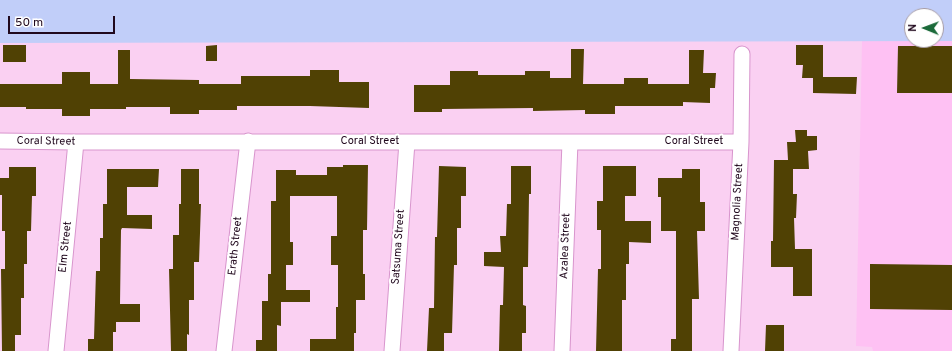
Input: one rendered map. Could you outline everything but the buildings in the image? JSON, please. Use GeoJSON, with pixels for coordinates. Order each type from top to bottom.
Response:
{"type":"FeatureCollection","features":[{"type":"Feature","properties":{"kind":"street","name":"Magnolia Street"},"geometry":{"type":"LineString","coordinates":[[731,351],[741,142],[742,54]]}},
{"type":"Feature","properties":{"kind":"street","name":"Coral Street"},"geometry":{"type":"LineString","coordinates":[[0,141],[741,142]]}},
{"type":"Feature","properties":{"kind":"street","name":"Erath Street"},"geometry":{"type":"LineString","coordinates":[[224,351],[248,141]]}},
{"type":"Feature","properties":{"kind":"street","name":"Elm Street"},"geometry":{"type":"LineString","coordinates":[[56,351],[76,142]]}},
{"type":"Feature","properties":{"kind":"street","name":"Satsuma Street"},"geometry":{"type":"LineString","coordinates":[[392,351],[407,142]]}},
{"type":"Feature","properties":{"kind":"street","name":"Azalea Street"},"geometry":{"type":"LineString","coordinates":[[562,351],[570,142]]}},
{"type":"Feature","properties":{"kind":"shaded area"},"geometry":{"type":"Polygon","coordinates":[[[0,0],[952,0],[952,41],[944,41],[944,8],[904,8],[904,41],[0,43],[0,0]]]}},
{"type":"Feature","properties":{"kind":"shaded area"},"geometry":{"type":"Polygon","coordinates":[[[862,41],[904,41],[904,48],[944,48],[944,41],[952,41],[952,351],[873,351],[872,347],[856,346],[862,41]]]}}]}
